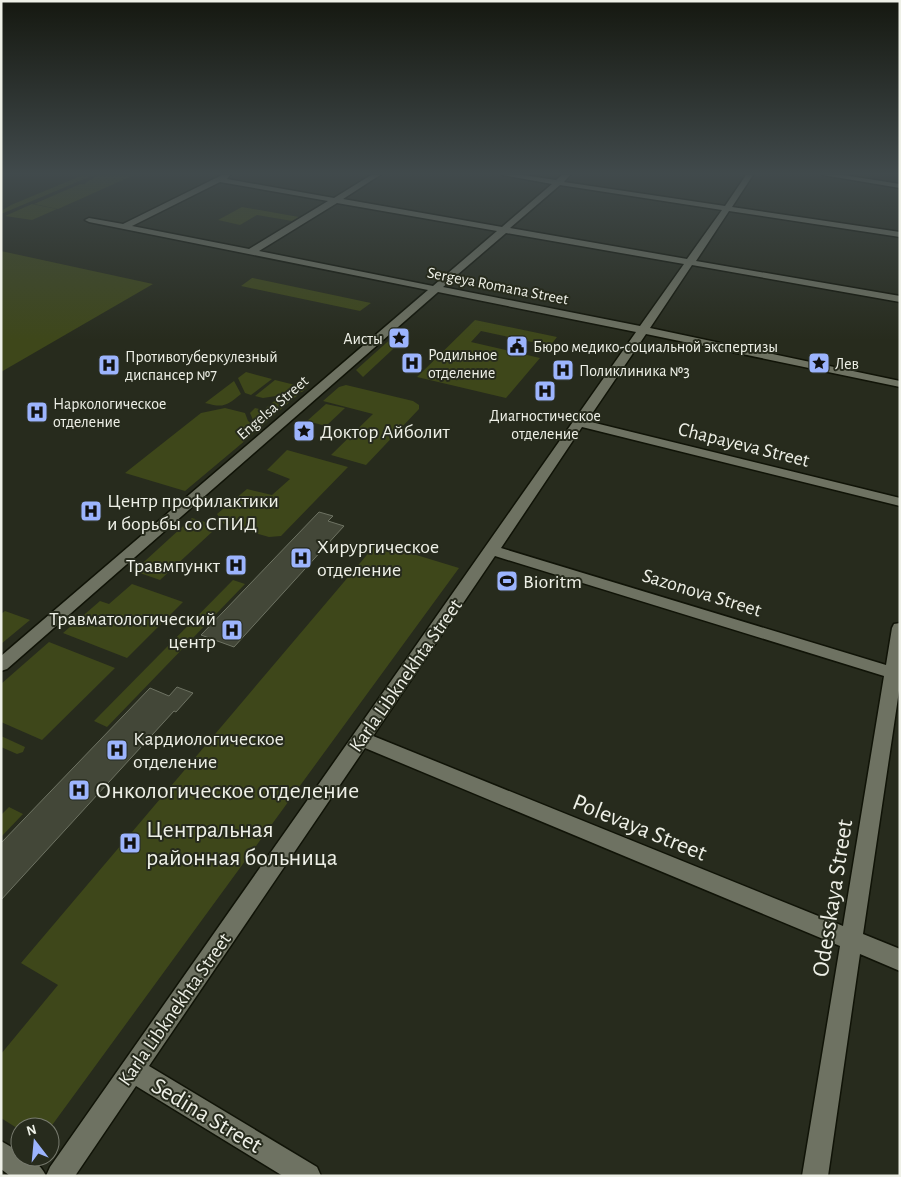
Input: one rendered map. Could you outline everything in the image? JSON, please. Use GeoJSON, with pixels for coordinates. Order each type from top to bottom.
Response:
{"type":"FeatureCollection","features":[{"type":"Feature","properties":{"kind":"street","name":"Sergeya Romana Street"},"geometry":{"type":"LineString","coordinates":[[139,230],[643,330],[900,384]]}},
{"type":"Feature","properties":{"kind":"street"},"geometry":{"type":"LineString","coordinates":[[251,252],[288,230]]}},
{"type":"Feature","properties":{"kind":"street"},"geometry":{"type":"LineString","coordinates":[[503,230],[900,299]]}},
{"type":"Feature","properties":{"kind":"street","name":"Engelsa Street"},"geometry":{"type":"LineString","coordinates":[[1,665],[503,230]]}},
{"type":"Feature","properties":{"kind":"street","name":"Karla Libknekhta Street"},"geometry":{"type":"LineString","coordinates":[[59,1176],[713,230]]}},
{"type":"Feature","properties":{"kind":"street"},"geometry":{"type":"LineString","coordinates":[[866,230],[900,235]]}},
{"type":"Feature","properties":{"kind":"street","name":"Chapayeva Street"},"geometry":{"type":"LineString","coordinates":[[579,423],[900,502]]}},
{"type":"Feature","properties":{"kind":"street","name":"Sazonova Street"},"geometry":{"type":"LineString","coordinates":[[492,550],[896,674]]}},
{"type":"Feature","properties":{"kind":"street","name":"Odesskaya Street"},"geometry":{"type":"LineString","coordinates":[[815,1176],[896,674],[900,628]]}},
{"type":"Feature","properties":{"kind":"street","name":"Polevaya Street"},"geometry":{"type":"LineString","coordinates":[[360,739],[900,960]]}},
{"type":"Feature","properties":{"kind":"street","name":"Sedina Street"},"geometry":{"type":"LineString","coordinates":[[132,1070],[308,1176]]}},
{"type":"Feature","properties":{"kind":"street"},"geometry":{"type":"LineString","coordinates":[[1,1154],[33,1176]]}},
{"type":"Feature","properties":{"kind":"green space"},"geometry":{"type":"Polygon","coordinates":[[[1,251],[153,284],[1,372],[1,251]]]}},
{"type":"Feature","properties":{"kind":"green space"},"geometry":{"type":"Polygon","coordinates":[[[252,278],[371,303],[360,311],[241,286],[252,278]]]}},
{"type":"Feature","properties":{"kind":"green space"},"geometry":{"type":"Polygon","coordinates":[[[475,320],[557,337],[550,346],[481,331],[471,342],[540,358],[506,398],[417,377],[475,320]]]}},
{"type":"Feature","properties":{"kind":"green space"},"geometry":{"type":"Polygon","coordinates":[[[395,335],[406,337],[363,377],[356,370],[395,335]]]}},
{"type":"Feature","properties":{"kind":"green space"},"geometry":{"type":"Polygon","coordinates":[[[246,372],[272,379],[251,395],[245,393],[238,378],[246,372]]]}},
{"type":"Feature","properties":{"kind":"green space"},"geometry":{"type":"Polygon","coordinates":[[[275,380],[307,388],[302,392],[263,398],[255,396],[275,380]]]}},
{"type":"Feature","properties":{"kind":"green space"},"geometry":{"type":"Polygon","coordinates":[[[234,381],[241,394],[236,398],[221,406],[205,403],[234,381]]]}},
{"type":"Feature","properties":{"kind":"green space"},"geometry":{"type":"Polygon","coordinates":[[[346,385],[413,401],[419,405],[419,409],[366,465],[331,455],[373,414],[323,401],[339,387],[346,385]]]}},
{"type":"Feature","properties":{"kind":"green space"},"geometry":{"type":"Polygon","coordinates":[[[298,395],[279,411],[266,408],[278,398],[298,395]]]}},
{"type":"Feature","properties":{"kind":"green space"},"geometry":{"type":"Polygon","coordinates":[[[326,404],[345,408],[326,426],[307,421],[326,404]]]}},
{"type":"Feature","properties":{"kind":"green space"},"geometry":{"type":"Polygon","coordinates":[[[225,408],[245,413],[248,421],[259,429],[185,491],[125,473],[201,413],[225,408]]]}},
{"type":"Feature","properties":{"kind":"green space"},"geometry":{"type":"Polygon","coordinates":[[[255,408],[277,413],[260,428],[250,413],[255,408]]]}},
{"type":"Feature","properties":{"kind":"green space"},"geometry":{"type":"Polygon","coordinates":[[[287,450],[348,467],[281,536],[269,537],[224,524],[217,514],[247,489],[272,495],[290,479],[267,470],[287,450]]]}},
{"type":"Feature","properties":{"kind":"green space"},"geometry":{"type":"Polygon","coordinates":[[[192,518],[205,522],[213,531],[160,580],[134,571],[192,518]]]}},
{"type":"Feature","properties":{"kind":"green space"},"geometry":{"type":"Polygon","coordinates":[[[377,543],[459,568],[58,1117],[10,1117],[10,1124],[1,1118],[1,1054],[58,985],[21,963],[377,543]]]}},
{"type":"Feature","properties":{"kind":"green space"},"geometry":{"type":"Polygon","coordinates":[[[233,580],[245,584],[107,727],[94,721],[233,580]]]}},
{"type":"Feature","properties":{"kind":"green space"},"geometry":{"type":"Polygon","coordinates":[[[132,584],[183,602],[127,658],[63,633],[100,601],[109,604],[132,584]]]}},
{"type":"Feature","properties":{"kind":"green space"},"geometry":{"type":"Polygon","coordinates":[[[5,611],[30,620],[1,644],[1,614],[5,611]]]}},
{"type":"Feature","properties":{"kind":"green space"},"geometry":{"type":"Polygon","coordinates":[[[49,642],[115,668],[42,740],[1,722],[1,684],[49,642]]]}},
{"type":"Feature","properties":{"kind":"green space"},"geometry":{"type":"Polygon","coordinates":[[[1,736],[25,747],[23,752],[17,754],[1,747],[1,736]]]}},
{"type":"Feature","properties":{"kind":"green space"},"geometry":{"type":"Polygon","coordinates":[[[9,807],[23,814],[1,837],[1,815],[9,807]]]}},
{"type":"Feature","properties":{"kind":"building"},"geometry":{"type":"Polygon","coordinates":[[[319,512],[333,516],[328,521],[344,526],[234,647],[201,635],[319,512]]]}},
{"type":"Feature","properties":{"kind":"building"},"geometry":{"type":"Polygon","coordinates":[[[177,687],[193,693],[176,712],[174,711],[1,900],[1,843],[150,688],[169,696],[177,687]]]}},
{"type":"Feature","properties":{"kind":"place","name":"Аисты"},"geometry":{"type":"Point","coordinates":[399,338]}},
{"type":"Feature","properties":{"kind":"place","name":"Бюро медико-социальной экспертизы"},"geometry":{"type":"Point","coordinates":[517,346]}},
{"type":"Feature","properties":{"kind":"place","name":"Родильное отделение"},"geometry":{"type":"Point","coordinates":[412,363]}},
{"type":"Feature","properties":{"kind":"place","name":"Лев"},"geometry":{"type":"Point","coordinates":[819,363]}},
{"type":"Feature","properties":{"kind":"place","name":"Противотуберкулезный диспансер №7"},"geometry":{"type":"Point","coordinates":[109,365]}},
{"type":"Feature","properties":{"kind":"place","name":"Поликлиника №3"},"geometry":{"type":"Point","coordinates":[563,370]}},
{"type":"Feature","properties":{"kind":"place","name":"Диагностическое отделение"},"geometry":{"type":"Point","coordinates":[545,391]}},
{"type":"Feature","properties":{"kind":"place","name":"Наркологическое отделение"},"geometry":{"type":"Point","coordinates":[37,412]}},
{"type":"Feature","properties":{"kind":"place","name":"Доктор Айболит"},"geometry":{"type":"Point","coordinates":[304,431]}},
{"type":"Feature","properties":{"kind":"place","name":"Центр профилактики и борьбы со СПИД"},"geometry":{"type":"Point","coordinates":[91,511]}},
{"type":"Feature","properties":{"kind":"place","name":"Хирургическое отделение"},"geometry":{"type":"Point","coordinates":[301,558]}},
{"type":"Feature","properties":{"kind":"place","name":"Травмпункт"},"geometry":{"type":"Point","coordinates":[236,565]}},
{"type":"Feature","properties":{"kind":"place","name":"Bioritm"},"geometry":{"type":"Point","coordinates":[507,581]}},
{"type":"Feature","properties":{"kind":"place","name":"Травматологический центр"},"geometry":{"type":"Point","coordinates":[232,630]}},
{"type":"Feature","properties":{"kind":"place","name":"Кардиологическое отделение"},"geometry":{"type":"Point","coordinates":[117,750]}},
{"type":"Feature","properties":{"kind":"place","name":"Онкологическое отделение"},"geometry":{"type":"Point","coordinates":[79,790]}},
{"type":"Feature","properties":{"kind":"place","name":"Центральная районная больница"},"geometry":{"type":"Point","coordinates":[130,843]}}]}
